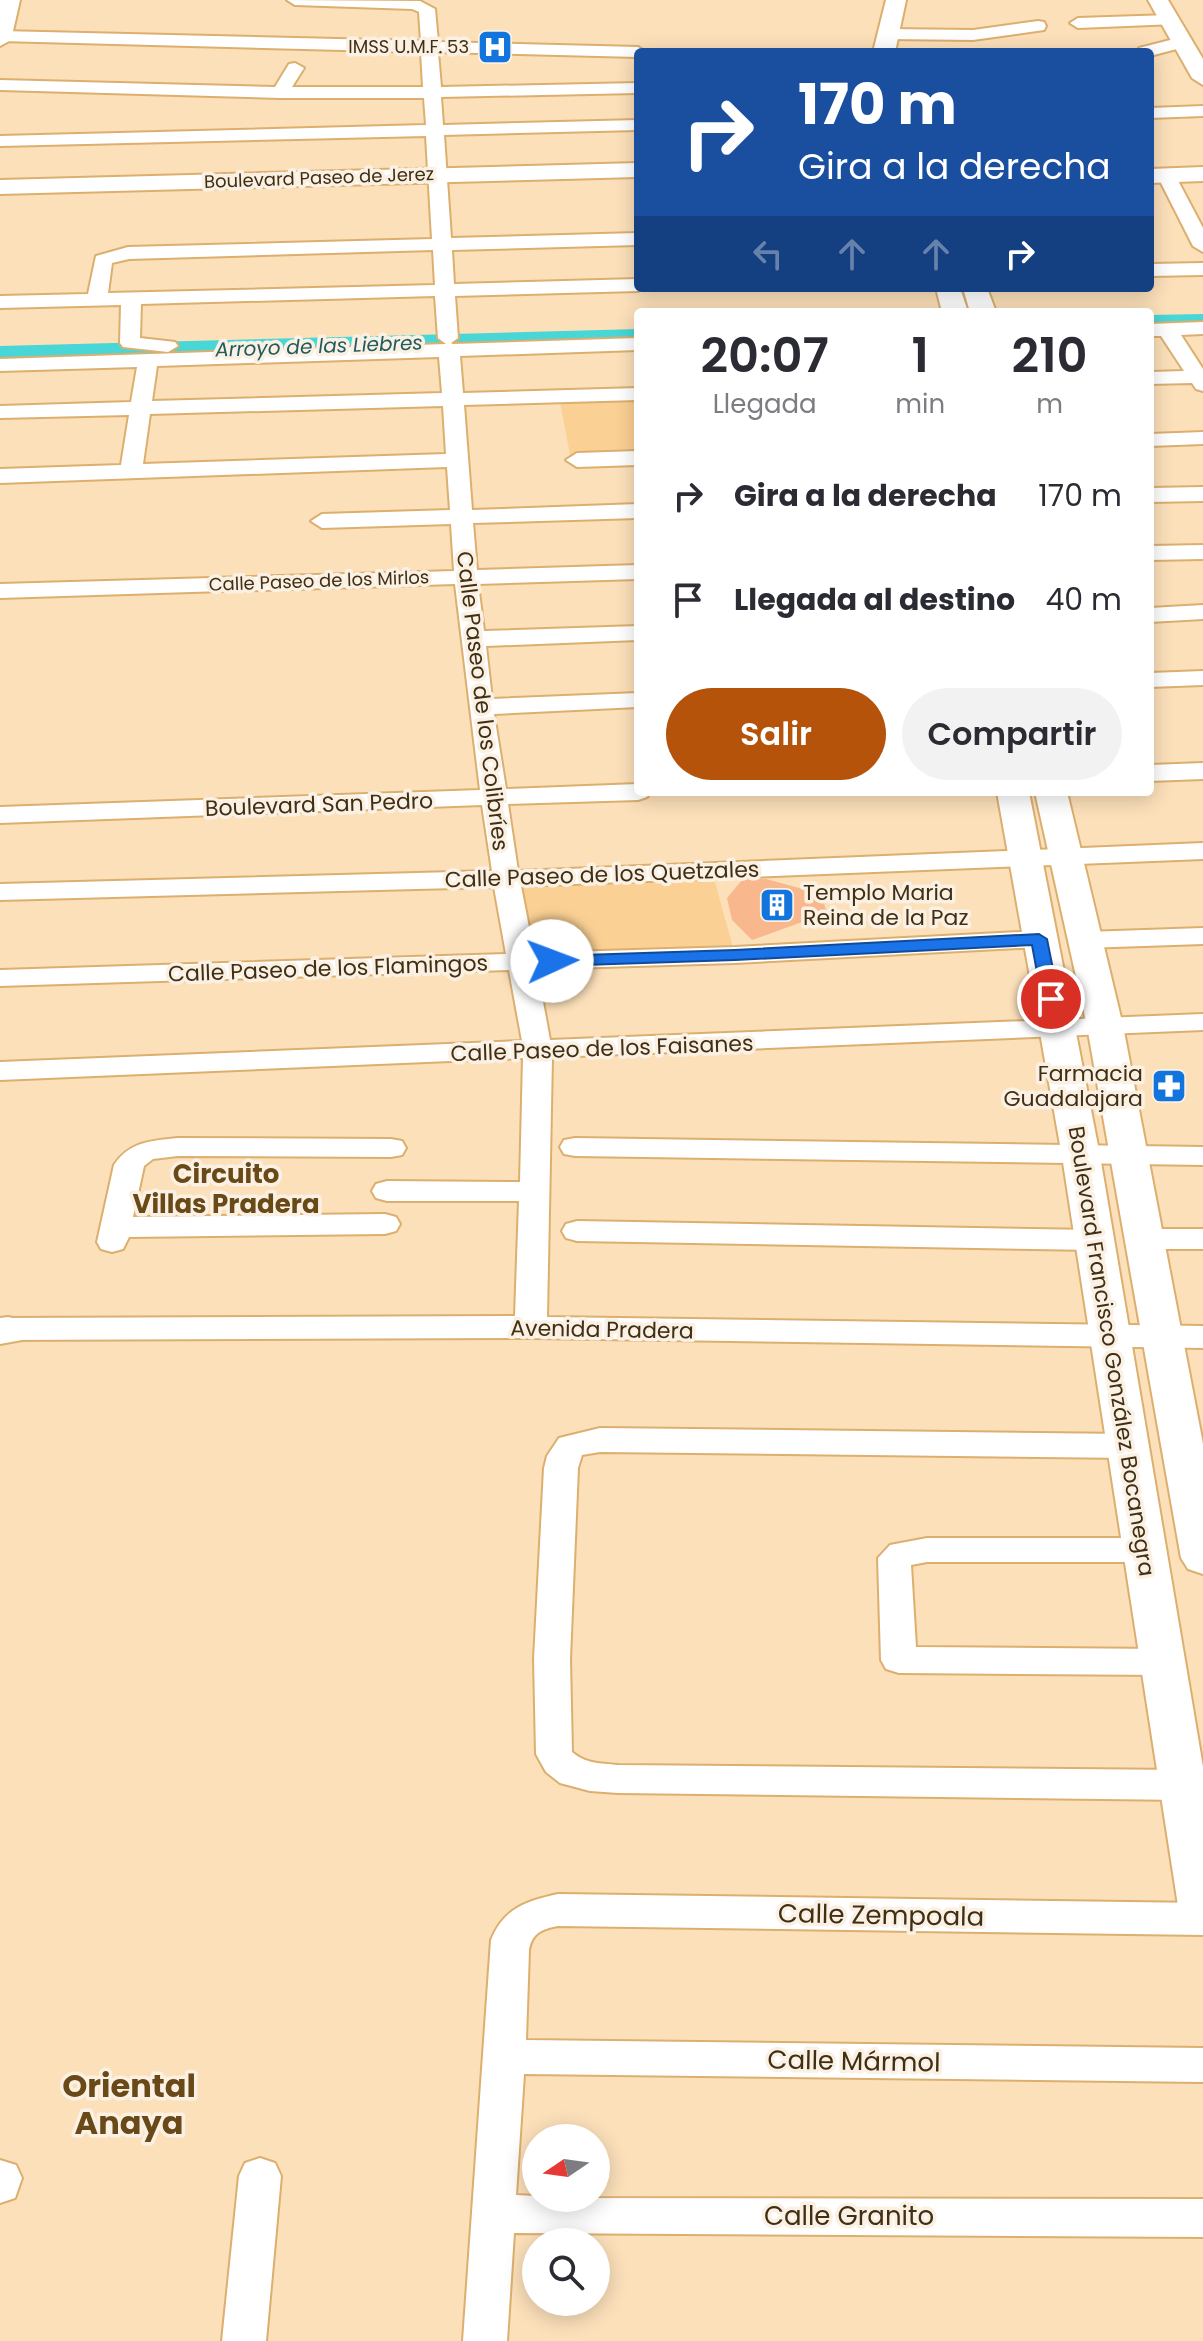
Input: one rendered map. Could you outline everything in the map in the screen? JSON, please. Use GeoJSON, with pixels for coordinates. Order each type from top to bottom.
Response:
{"type":"FeatureCollection","features":[{"type":"Feature","properties":{"kind":"main road"},"geometry":{"type":"LineString","coordinates":[[0,38],[10,0]]}},
{"type":"Feature","properties":{"kind":"main road"},"geometry":{"type":"LineString","coordinates":[[1158,0],[1203,78]]}},
{"type":"Feature","properties":{"kind":"main road"},"geometry":{"type":"LineString","coordinates":[[885,3],[886,43]]}},
{"type":"Feature","properties":{"kind":"main road"},"geometry":{"type":"LineString","coordinates":[[868,48],[885,3]]}},
{"type":"Feature","properties":{"kind":"main road"},"geometry":{"type":"LineString","coordinates":[[1155,170],[1203,158]]}},
{"type":"Feature","properties":{"kind":"main road","name":"Boulevard Paseo de Jerez"},"geometry":{"type":"LineString","coordinates":[[0,205],[634,170]]}},
{"type":"Feature","properties":{"kind":"main road"},"geometry":{"type":"LineString","coordinates":[[1155,170],[1203,174]]}},
{"type":"Feature","properties":{"kind":"main road","name":"Boulevard Paseo de Jerez"},"geometry":{"type":"LineString","coordinates":[[0,187],[440,183],[634,188]]}},
{"type":"Feature","properties":{"kind":"main road","name":"Boulevard Francisco González Bocanegra"},"geometry":{"type":"LineString","coordinates":[[1014,796],[1081,1156],[1203,1912]]}},
{"type":"Feature","properties":{"kind":"main road"},"geometry":{"type":"LineString","coordinates":[[1052,796],[1105,1026],[1161,1337],[1193,1446],[1202,1550]]}},
{"type":"Feature","properties":{"kind":"street","name":"Calle Paseo de los Colibríes"},"geometry":{"type":"LineString","coordinates":[[295,0],[426,6],[432,47],[443,290],[466,577],[506,879],[538,1051],[531,1327]]}},
{"type":"Feature","properties":{"kind":"street"},"geometry":{"type":"LineString","coordinates":[[1078,23],[1170,20]]}},
{"type":"Feature","properties":{"kind":"street"},"geometry":{"type":"LineString","coordinates":[[886,43],[1038,26]]}},
{"type":"Feature","properties":{"kind":"street"},"geometry":{"type":"LineString","coordinates":[[0,38],[634,52]]}},
{"type":"Feature","properties":{"kind":"street"},"geometry":{"type":"LineString","coordinates":[[1154,50],[1182,42]]}},
{"type":"Feature","properties":{"kind":"street"},"geometry":{"type":"LineString","coordinates":[[280,93],[295,68]]}},
{"type":"Feature","properties":{"kind":"street"},"geometry":{"type":"LineString","coordinates":[[0,85],[280,93],[634,88]]}},
{"type":"Feature","properties":{"kind":"street"},"geometry":{"type":"LineString","coordinates":[[1154,113],[1203,111]]}},
{"type":"Feature","properties":{"kind":"street"},"geometry":{"type":"LineString","coordinates":[[0,141],[634,125]]}},
{"type":"Feature","properties":{"kind":"street"},"geometry":{"type":"LineString","coordinates":[[1155,170],[1203,246]]}},
{"type":"Feature","properties":{"kind":"street"},"geometry":{"type":"LineString","coordinates":[[97,298],[100,265],[108,256],[116,254],[634,239]]}},
{"type":"Feature","properties":{"kind":"street"},"geometry":{"type":"LineString","coordinates":[[1154,270],[1203,269]]}},
{"type":"Feature","properties":{"kind":"street"},"geometry":{"type":"LineString","coordinates":[[0,302],[634,285]]}},
{"type":"Feature","properties":{"kind":"street"},"geometry":{"type":"LineString","coordinates":[[131,298],[129,338],[130,343],[138,345],[634,344]]}},
{"type":"Feature","properties":{"kind":"street"},"geometry":{"type":"LineString","coordinates":[[1156,325],[1203,315]]}},
{"type":"Feature","properties":{"kind":"street"},"geometry":{"type":"LineString","coordinates":[[1156,325],[1203,328]]}},
{"type":"Feature","properties":{"kind":"street"},"geometry":{"type":"LineString","coordinates":[[1156,325],[1199,381]]}},
{"type":"Feature","properties":{"kind":"street"},"geometry":{"type":"LineString","coordinates":[[0,365],[148,360],[634,332]]}},
{"type":"Feature","properties":{"kind":"street"},"geometry":{"type":"LineString","coordinates":[[131,473],[148,360]]}},
{"type":"Feature","properties":{"kind":"street"},"geometry":{"type":"LineString","coordinates":[[1154,378],[1199,381]]}},
{"type":"Feature","properties":{"kind":"street"},"geometry":{"type":"LineString","coordinates":[[0,412],[634,394]]}},
{"type":"Feature","properties":{"kind":"street"},"geometry":{"type":"LineString","coordinates":[[1154,440],[1203,438]]}},
{"type":"Feature","properties":{"kind":"street"},"geometry":{"type":"LineString","coordinates":[[577,460],[634,458]]}},
{"type":"Feature","properties":{"kind":"street"},"geometry":{"type":"LineString","coordinates":[[0,476],[457,460]]}},
{"type":"Feature","properties":{"kind":"street"},"geometry":{"type":"LineString","coordinates":[[1154,495],[1203,494]]}},
{"type":"Feature","properties":{"kind":"street"},"geometry":{"type":"LineString","coordinates":[[322,521],[634,511]]}},
{"type":"Feature","properties":{"kind":"street"},"geometry":{"type":"LineString","coordinates":[[1154,553],[1203,552]]}},
{"type":"Feature","properties":{"kind":"street","name":"Calle Paseo de los Mirlos"},"geometry":{"type":"LineString","coordinates":[[0,591],[634,572]]}},
{"type":"Feature","properties":{"kind":"street"},"geometry":{"type":"LineString","coordinates":[[1154,615],[1203,612]]}},
{"type":"Feature","properties":{"kind":"street"},"geometry":{"type":"LineString","coordinates":[[474,639],[634,633]]}},
{"type":"Feature","properties":{"kind":"street"},"geometry":{"type":"LineString","coordinates":[[1154,680],[1203,678]]}},
{"type":"Feature","properties":{"kind":"street"},"geometry":{"type":"LineString","coordinates":[[481,707],[634,700]]}},
{"type":"Feature","properties":{"kind":"street"},"geometry":{"type":"LineString","coordinates":[[1154,752],[1203,751]]}},
{"type":"Feature","properties":{"kind":"street"},"geometry":{"type":"LineString","coordinates":[[1154,773],[1203,771]]}},
{"type":"Feature","properties":{"kind":"street","name":"Boulevard San Pedro"},"geometry":{"type":"LineString","coordinates":[[0,815],[493,788],[634,772]]}},
{"type":"Feature","properties":{"kind":"street","name":"Boulevard San Pedro"},"geometry":{"type":"LineString","coordinates":[[0,795],[493,788],[634,792]]}},
{"type":"Feature","properties":{"kind":"street","name":"Calle Paseo de los Quetzales"},"geometry":{"type":"LineString","coordinates":[[0,892],[506,879],[1203,851]]}},
{"type":"Feature","properties":{"kind":"street"},"geometry":{"type":"LineString","coordinates":[[1085,940],[1203,936]]}},
{"type":"Feature","properties":{"kind":"street","name":"Calle Paseo de los Flamingos"},"geometry":{"type":"LineString","coordinates":[[0,978],[735,955],[1039,939]]}},
{"type":"Feature","properties":{"kind":"street","name":"Calle Paseo de los Faisanes"},"geometry":{"type":"LineString","coordinates":[[0,1071],[1203,1022]]}},
{"type":"Feature","properties":{"kind":"street"},"geometry":{"type":"LineString","coordinates":[[391,1139],[387,1191],[384,1232],[114,1234],[129,1165],[145,1151],[391,1139]]}},
{"type":"Feature","properties":{"kind":"street"},"geometry":{"type":"LineString","coordinates":[[575,1147],[1203,1156]]}},
{"type":"Feature","properties":{"kind":"street"},"geometry":{"type":"LineString","coordinates":[[387,1191],[536,1192]]}},
{"type":"Feature","properties":{"kind":"street"},"geometry":{"type":"LineString","coordinates":[[577,1231],[1095,1240]]}},
{"type":"Feature","properties":{"kind":"street"},"geometry":{"type":"LineString","coordinates":[[1142,1239],[1203,1239]]}},
{"type":"Feature","properties":{"kind":"street","name":"Avenida Pradera"},"geometry":{"type":"LineString","coordinates":[[3,1330],[531,1327],[1203,1337]]}},
{"type":"Feature","properties":{"kind":"street"},"geometry":{"type":"LineString","coordinates":[[1130,1446],[629,1440],[600,1440],[571,1446],[561,1468],[552,1659],[554,1754],[560,1766],[579,1775],[618,1779],[1184,1785]]}},
{"type":"Feature","properties":{"kind":"street"},"geometry":{"type":"LineString","coordinates":[[1146,1550],[914,1551],[895,1558],[899,1660],[1164,1662]]}},
{"type":"Feature","properties":{"kind":"street","name":"Calle Zempoala"},"geometry":{"type":"LineString","coordinates":[[485,2341],[511,1933],[521,1920],[558,1910],[1203,1919]]}},
{"type":"Feature","properties":{"kind":"street","name":"Calle Mármol"},"geometry":{"type":"LineString","coordinates":[[505,2057],[1203,2065]]}},
{"type":"Feature","properties":{"kind":"street"},"geometry":{"type":"LineString","coordinates":[[244,2341],[260,2176]]}},
{"type":"Feature","properties":{"kind":"street","name":"Calle Granito"},"geometry":{"type":"LineString","coordinates":[[494,2214],[1203,2218]]}},
{"type":"Feature","properties":{"kind":"shaded area"},"geometry":{"type":"Polygon","coordinates":[[[634,399],[634,453],[570,455],[560,402],[634,399]]]}},
{"type":"Feature","properties":{"kind":"shaded area"},"geometry":{"type":"Polygon","coordinates":[[[712,871],[734,951],[529,956],[518,883],[712,871]]]}},
{"type":"Feature","properties":{"kind":"building","name":"Templo Maria Reina de la Paz"},"geometry":{"type":"Polygon","coordinates":[[[766,879],[821,894],[827,913],[752,940],[732,920],[727,898],[742,880],[766,879]]]}},
{"type":"Feature","properties":{"kind":"waterway","name":"Arroyo de las Liebres"},"geometry":{"type":"LineString","coordinates":[[1154,323],[1203,322]]}},
{"type":"Feature","properties":{"kind":"waterway","name":"Arroyo de las Liebres"},"geometry":{"type":"LineString","coordinates":[[0,354],[634,337]]}},
{"type":"Feature","properties":{"kind":"place","name":"IMSS U.M.F. 53"},"geometry":{"type":"Point","coordinates":[495,47]}},
{"type":"Feature","properties":{"kind":"place","name":"Templo Maria Reina de la Paz"},"geometry":{"type":"Point","coordinates":[777,905]}},
{"type":"Feature","properties":{"kind":"place","name":"Farmacia Guadalajara"},"geometry":{"type":"Point","coordinates":[1169,1086]}},
{"type":"Feature","properties":{"kind":"district","name":"Circuito Villas Pradera"},"geometry":{"type":"Point","coordinates":[226,1189]}},
{"type":"Feature","properties":{"kind":"district","name":"Oriental Anaya"},"geometry":{"type":"Point","coordinates":[129,2104]}},
{"type":"Feature","properties":{"kind":"route"},"geometry":{"type":"LineString","coordinates":[[552,961],[1039,939],[1051,999]]}}]}
